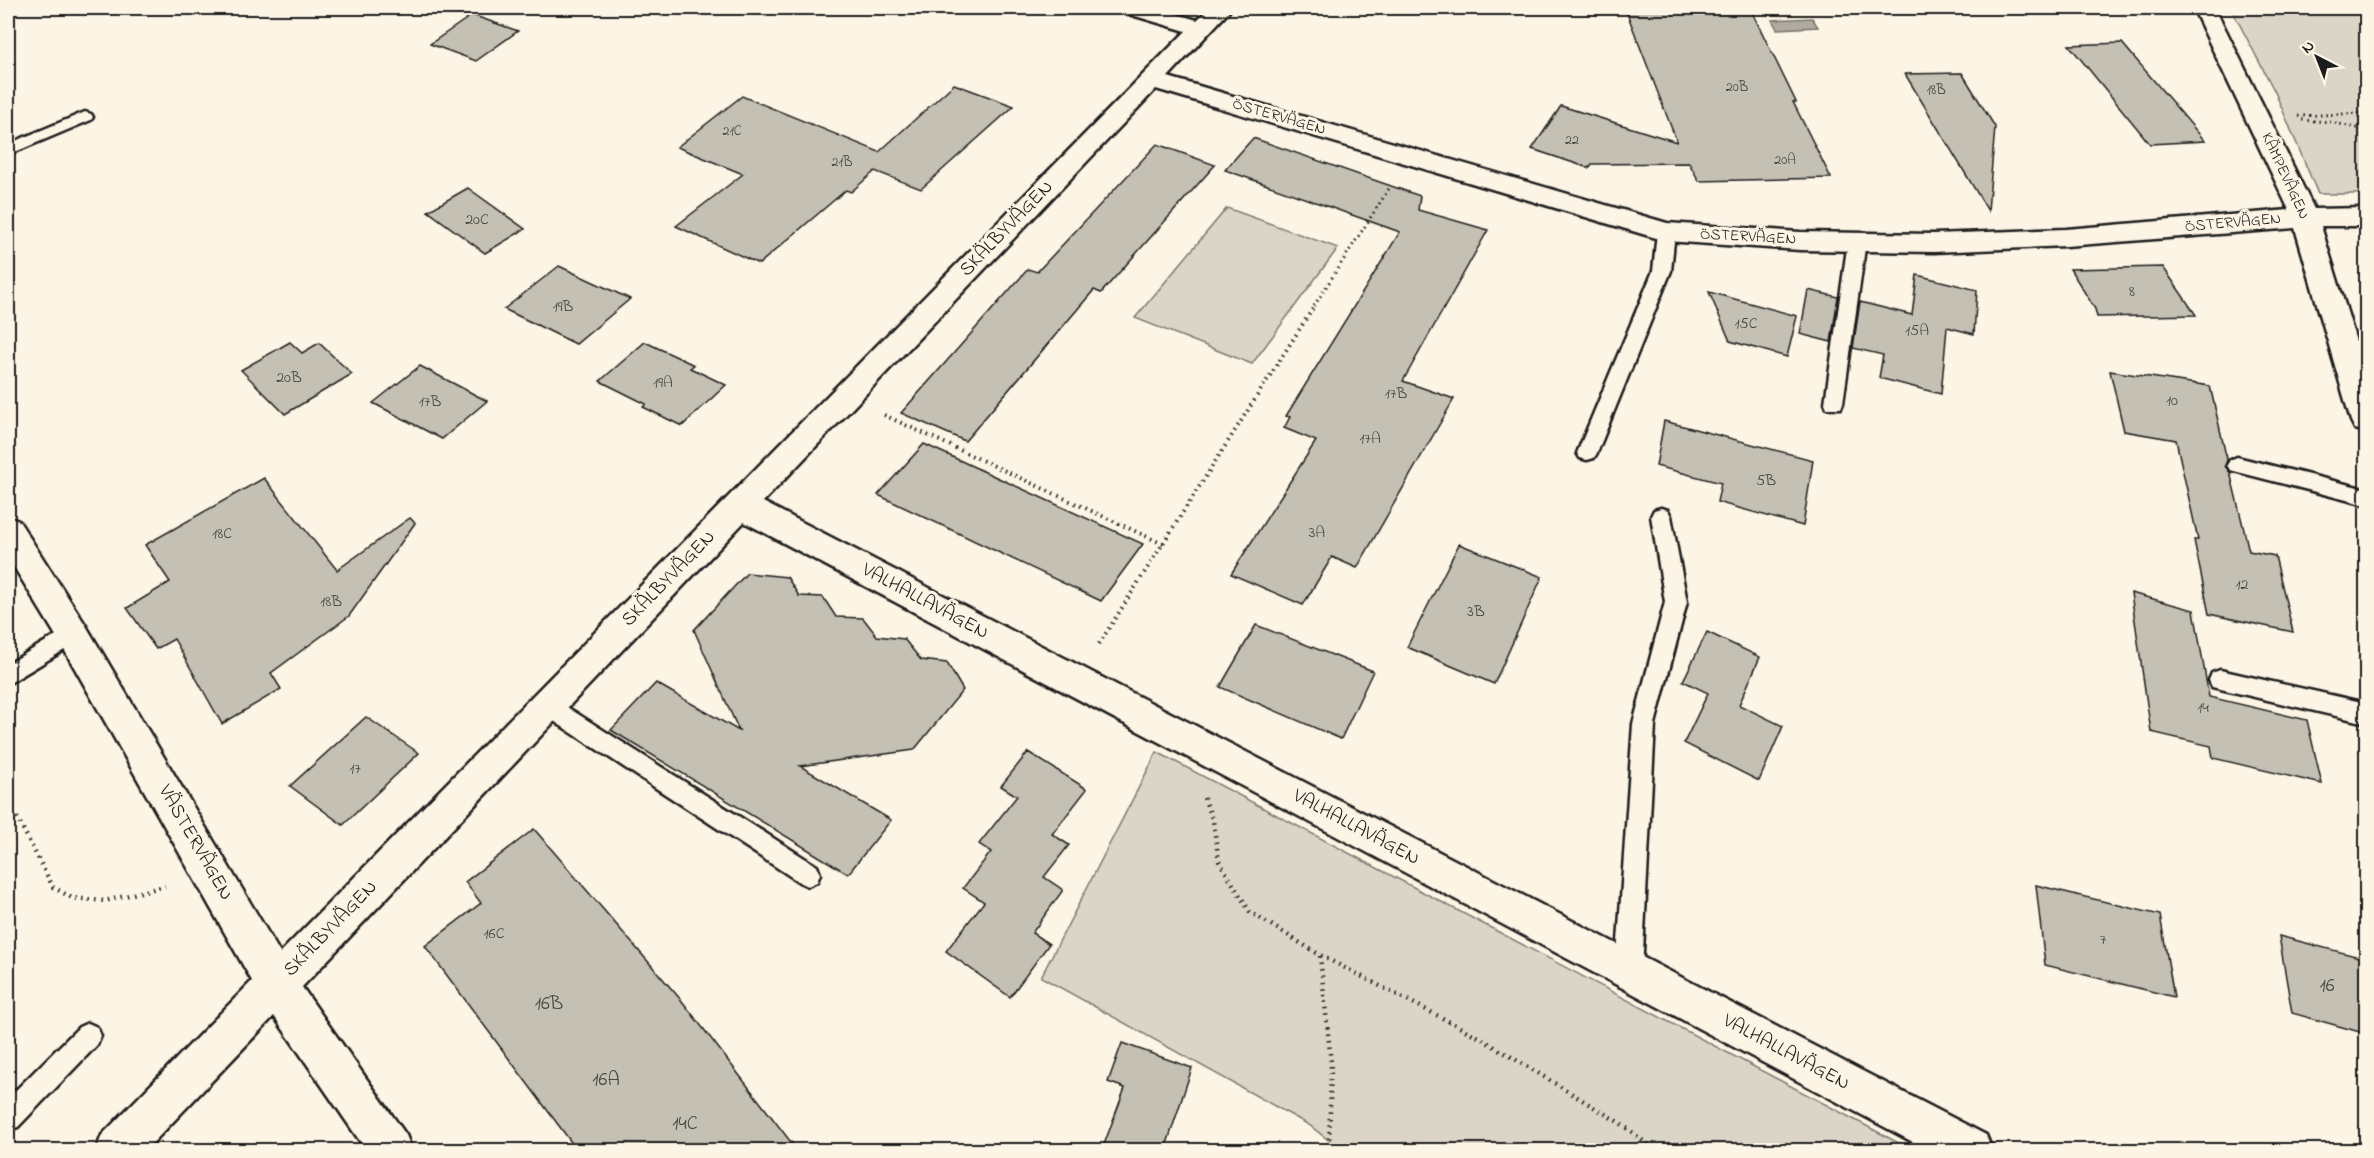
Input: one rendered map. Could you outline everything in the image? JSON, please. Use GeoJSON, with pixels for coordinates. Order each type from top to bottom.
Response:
{"type":"FeatureCollection","features":[{"type":"Feature","properties":{"kind":"street"},"geometry":{"type":"LineString","coordinates":[[1133,8],[1211,18]]}},
{"type":"Feature","properties":{"kind":"street","name":"KÄMPEVÄGEN"},"geometry":{"type":"LineString","coordinates":[[2204,8],[2305,217],[2367,422]]}},
{"type":"Feature","properties":{"kind":"street","name":"SKÄLBYVÄGEN"},"geometry":{"type":"LineString","coordinates":[[117,1150],[1211,18]]}},
{"type":"Feature","properties":{"kind":"street","name":"ÖSTERVÄGEN"},"geometry":{"type":"LineString","coordinates":[[1151,80],[1666,232],[1731,239],[2024,240],[2305,217],[2367,217]]}},
{"type":"Feature","properties":{"kind":"street","name":"VALHALLAVÄGEN"},"geometry":{"type":"LineString","coordinates":[[740,505],[1971,1150]]}},
{"type":"Feature","properties":{"kind":"street","name":"VÄSTERVÄGEN"},"geometry":{"type":"LineString","coordinates":[[8,530],[72,634],[277,984],[391,1150]]}},
{"type":"Feature","properties":{"kind":"lane"},"geometry":{"type":"LineString","coordinates":[[8,150],[85,117]]}},
{"type":"Feature","properties":{"kind":"lane"},"geometry":{"type":"LineString","coordinates":[[1587,453],[1662,272],[1666,232]]}},
{"type":"Feature","properties":{"kind":"lane"},"geometry":{"type":"LineString","coordinates":[[1834,403],[1857,241]]}},
{"type":"Feature","properties":{"kind":"lane"},"geometry":{"type":"LineString","coordinates":[[2237,465],[2367,496]]}},
{"type":"Feature","properties":{"kind":"lane"},"geometry":{"type":"LineString","coordinates":[[1629,971],[1644,724],[1676,602],[1661,516]]}},
{"type":"Feature","properties":{"kind":"lane"},"geometry":{"type":"LineString","coordinates":[[8,675],[72,634]]}},
{"type":"Feature","properties":{"kind":"lane"},"geometry":{"type":"LineString","coordinates":[[2220,680],[2367,713]]}},
{"type":"Feature","properties":{"kind":"lane"},"geometry":{"type":"LineString","coordinates":[[548,705],[808,874]]}},
{"type":"Feature","properties":{"kind":"lane"},"geometry":{"type":"LineString","coordinates":[[8,1117],[88,1036]]}},
{"type":"Feature","properties":{"kind":"path"},"geometry":{"type":"LineString","coordinates":[[2367,112],[2297,118],[2367,130]]}},
{"type":"Feature","properties":{"kind":"path"},"geometry":{"type":"LineString","coordinates":[[1076,681],[1410,156]]}},
{"type":"Feature","properties":{"kind":"path"},"geometry":{"type":"LineString","coordinates":[[845,397],[1163,544]]}},
{"type":"Feature","properties":{"kind":"path"},"geometry":{"type":"LineString","coordinates":[[1183,738],[1213,821],[1219,861],[1250,912],[1320,955],[1477,1036],[1620,1123],[1655,1150]]}},
{"type":"Feature","properties":{"kind":"path"},"geometry":{"type":"LineString","coordinates":[[8,800],[53,887],[72,898],[105,901],[144,893],[174,883]]}},
{"type":"Feature","properties":{"kind":"path"},"geometry":{"type":"LineString","coordinates":[[1320,955],[1331,1062],[1329,1150]]}},
{"type":"Feature","properties":{"kind":"shaded area"},"geometry":{"type":"Polygon","coordinates":[[[2231,8],[2366,8],[2366,194],[2318,194],[2275,92],[2231,8]]]}},
{"type":"Feature","properties":{"kind":"shaded area"},"geometry":{"type":"Polygon","coordinates":[[[1812,18],[1818,27],[1777,29],[1772,20],[1812,18]]]}},
{"type":"Feature","properties":{"kind":"shaded area"},"geometry":{"type":"Polygon","coordinates":[[[1227,208],[1338,248],[1252,364],[1135,318],[1227,208]]]}},
{"type":"Feature","properties":{"kind":"shaded area"},"geometry":{"type":"Polygon","coordinates":[[[1157,752],[1912,1150],[1341,1150],[1309,1125],[1041,977],[1157,752]]]}},
{"type":"Feature","properties":{"kind":"building"},"geometry":{"type":"Polygon","coordinates":[[[1625,8],[1750,8],[1831,178],[1699,181],[1689,163],[1592,164],[1589,168],[1532,149],[1561,106],[1677,142],[1625,8]]]}},
{"type":"Feature","properties":{"kind":"building"},"geometry":{"type":"Polygon","coordinates":[[[472,15],[518,31],[476,61],[430,44],[472,15]]]}},
{"type":"Feature","properties":{"kind":"building"},"geometry":{"type":"Polygon","coordinates":[[[2122,43],[2205,141],[2150,144],[2069,45],[2122,43]]]}},
{"type":"Feature","properties":{"kind":"building"},"geometry":{"type":"Polygon","coordinates":[[[1962,73],[1995,127],[1988,211],[1905,74],[1962,73]]]}},
{"type":"Feature","properties":{"kind":"building"},"geometry":{"type":"Polygon","coordinates":[[[954,84],[1014,106],[921,189],[875,171],[851,192],[846,190],[759,264],[676,226],[743,174],[677,147],[742,96],[879,152],[954,84]]]}},
{"type":"Feature","properties":{"kind":"building"},"geometry":{"type":"Polygon","coordinates":[[[1253,138],[1420,196],[1418,210],[1488,230],[1403,381],[1454,399],[1357,568],[1332,557],[1303,605],[1231,574],[1316,441],[1284,428],[1290,417],[1286,416],[1400,232],[1225,170],[1253,138]]]}},
{"type":"Feature","properties":{"kind":"building"},"geometry":{"type":"Polygon","coordinates":[[[1157,144],[1215,165],[1101,293],[1094,290],[965,441],[901,413],[1028,269],[1037,272],[1157,144]]]}},
{"type":"Feature","properties":{"kind":"building"},"geometry":{"type":"Polygon","coordinates":[[[468,188],[525,229],[485,253],[428,211],[468,188]]]}},
{"type":"Feature","properties":{"kind":"building"},"geometry":{"type":"Polygon","coordinates":[[[559,266],[630,299],[576,344],[504,309],[559,266]]]}},
{"type":"Feature","properties":{"kind":"building"},"geometry":{"type":"Polygon","coordinates":[[[2163,267],[2196,315],[2097,317],[2095,309],[2070,269],[2163,267]]]}},
{"type":"Feature","properties":{"kind":"building"},"geometry":{"type":"Polygon","coordinates":[[[1917,275],[1977,290],[1974,334],[1947,327],[1941,394],[1879,378],[1883,355],[1853,348],[1860,302],[1912,315],[1917,275]]]}},
{"type":"Feature","properties":{"kind":"building"},"geometry":{"type":"Polygon","coordinates":[[[1808,290],[1838,297],[1831,342],[1800,334],[1808,290]]]}},
{"type":"Feature","properties":{"kind":"building"},"geometry":{"type":"Polygon","coordinates":[[[1709,292],[1797,316],[1787,357],[1730,341],[1709,292]]]}},
{"type":"Feature","properties":{"kind":"building"},"geometry":{"type":"Polygon","coordinates":[[[290,342],[302,353],[319,343],[352,374],[285,414],[241,370],[290,342]]]}},
{"type":"Feature","properties":{"kind":"building"},"geometry":{"type":"Polygon","coordinates":[[[645,342],[694,365],[690,368],[726,385],[682,426],[643,407],[646,404],[600,381],[645,342]]]}},
{"type":"Feature","properties":{"kind":"building"},"geometry":{"type":"Polygon","coordinates":[[[420,366],[487,401],[442,439],[373,403],[420,366]]]}},
{"type":"Feature","properties":{"kind":"building"},"geometry":{"type":"Polygon","coordinates":[[[2110,371],[2210,386],[2227,460],[2225,466],[2230,472],[2249,551],[2275,556],[2293,632],[2209,614],[2194,540],[2198,540],[2176,440],[2124,431],[2110,371]]]}},
{"type":"Feature","properties":{"kind":"building"},"geometry":{"type":"Polygon","coordinates":[[[1664,421],[1813,460],[1803,526],[1717,502],[1721,483],[1656,466],[1664,421]]]}},
{"type":"Feature","properties":{"kind":"building"},"geometry":{"type":"Polygon","coordinates":[[[924,444],[1143,544],[1101,601],[878,495],[924,444]]]}},
{"type":"Feature","properties":{"kind":"building"},"geometry":{"type":"Polygon","coordinates":[[[264,478],[337,570],[410,518],[415,523],[349,616],[271,673],[281,689],[222,724],[174,639],[156,649],[127,608],[170,582],[145,545],[264,478]]]}},
{"type":"Feature","properties":{"kind":"building"},"geometry":{"type":"Polygon","coordinates":[[[1459,544],[1542,577],[1494,684],[1407,647],[1459,544]]]}},
{"type":"Feature","properties":{"kind":"building"},"geometry":{"type":"Polygon","coordinates":[[[747,573],[787,577],[799,596],[823,597],[836,617],[863,618],[877,636],[904,639],[921,660],[947,663],[963,690],[914,750],[800,766],[891,820],[848,874],[611,730],[656,683],[739,731],[694,630],[747,573]]]}},
{"type":"Feature","properties":{"kind":"building"},"geometry":{"type":"Polygon","coordinates":[[[2131,593],[2194,610],[2209,697],[2307,720],[2322,784],[2213,758],[2211,746],[2151,732],[2131,593]]]}},
{"type":"Feature","properties":{"kind":"building"},"geometry":{"type":"Polygon","coordinates":[[[1256,625],[1373,671],[1341,739],[1220,687],[1256,625]]]}},
{"type":"Feature","properties":{"kind":"building"},"geometry":{"type":"Polygon","coordinates":[[[1707,632],[1760,657],[1739,705],[1783,726],[1759,781],[1684,743],[1708,693],[1683,681],[1707,632]]]}},
{"type":"Feature","properties":{"kind":"building"},"geometry":{"type":"Polygon","coordinates":[[[366,717],[419,753],[343,825],[290,786],[366,717]]]}},
{"type":"Feature","properties":{"kind":"building"},"geometry":{"type":"Polygon","coordinates":[[[1028,752],[1087,789],[1052,834],[1069,845],[1044,877],[1063,890],[1032,933],[1049,944],[1010,997],[946,951],[984,902],[963,888],[991,852],[979,844],[1017,796],[1001,786],[1028,752]]]}},
{"type":"Feature","properties":{"kind":"building"},"geometry":{"type":"Polygon","coordinates":[[[534,829],[682,1001],[797,1150],[577,1150],[425,946],[481,903],[465,882],[534,829]]]}},
{"type":"Feature","properties":{"kind":"building"},"geometry":{"type":"Polygon","coordinates":[[[2036,885],[2160,915],[2174,997],[2045,965],[2036,885]]]}},
{"type":"Feature","properties":{"kind":"building"},"geometry":{"type":"Polygon","coordinates":[[[2279,936],[2367,959],[2367,1034],[2292,1013],[2279,936]]]}},
{"type":"Feature","properties":{"kind":"building"},"geometry":{"type":"Polygon","coordinates":[[[1122,1043],[1192,1068],[1165,1150],[1102,1150],[1125,1088],[1108,1082],[1122,1043]]]}}]}
